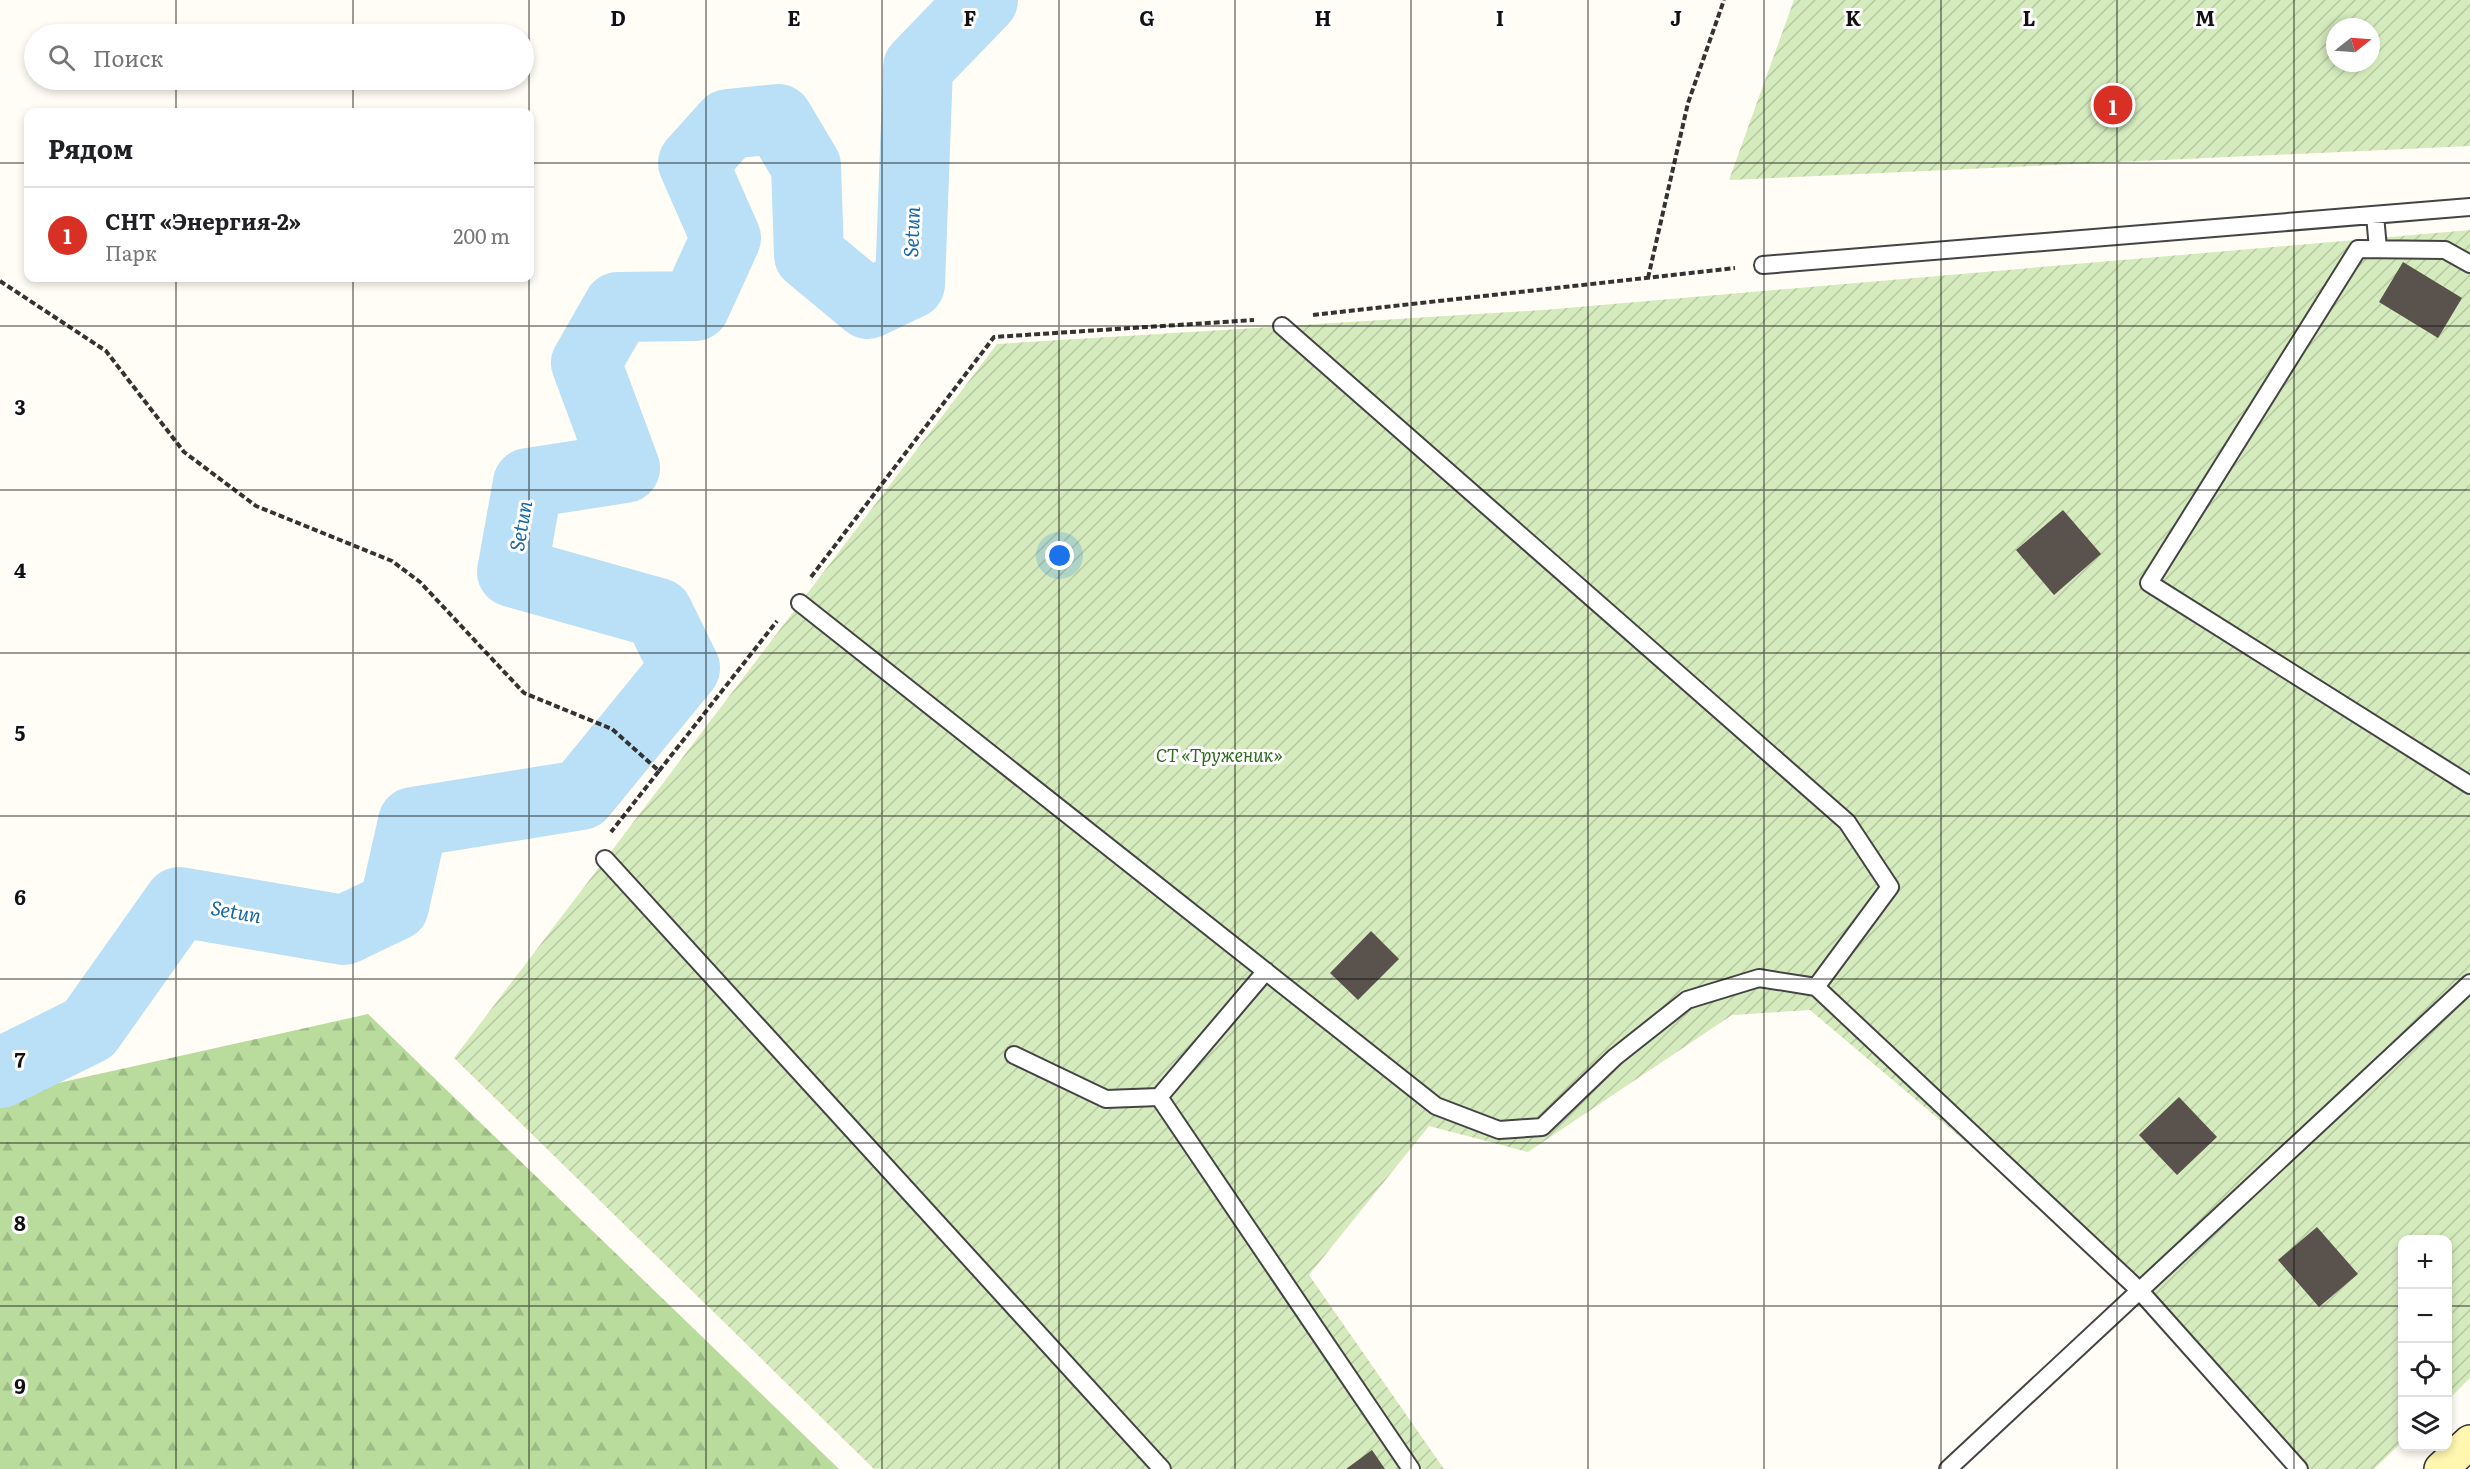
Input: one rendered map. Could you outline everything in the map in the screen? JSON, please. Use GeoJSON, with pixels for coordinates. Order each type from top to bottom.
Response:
{"type":"FeatureCollection","features":[{"type":"Feature","properties":{"kind":"main road"},"geometry":{"type":"LineString","coordinates":[[2441,1469],[2470,1442]]}},
{"type":"Feature","properties":{"kind":"lane"},"geometry":{"type":"LineString","coordinates":[[1763,265],[2470,207]]}},
{"type":"Feature","properties":{"kind":"lane"},"geometry":{"type":"LineString","coordinates":[[2375,215],[2378,249]]}},
{"type":"Feature","properties":{"kind":"lane"},"geometry":{"type":"LineString","coordinates":[[2470,264],[2445,250],[2358,249],[2149,584],[2470,785]]}},
{"type":"Feature","properties":{"kind":"lane"},"geometry":{"type":"LineString","coordinates":[[1282,326],[1847,822],[1890,887],[1816,987]]}},
{"type":"Feature","properties":{"kind":"lane"},"geometry":{"type":"LineString","coordinates":[[800,603],[1436,1106],[1499,1130],[1542,1127],[1615,1057],[1687,1000],[1759,978],[1816,987],[2139,1290],[2299,1469]]}},
{"type":"Feature","properties":{"kind":"lane"},"geometry":{"type":"LineString","coordinates":[[605,859],[1162,1469]]}},
{"type":"Feature","properties":{"kind":"lane"},"geometry":{"type":"LineString","coordinates":[[1014,1055],[1106,1099],[1158,1097],[1266,971]]}},
{"type":"Feature","properties":{"kind":"lane"},"geometry":{"type":"LineString","coordinates":[[1948,1469],[2470,983]]}},
{"type":"Feature","properties":{"kind":"lane"},"geometry":{"type":"LineString","coordinates":[[1158,1097],[1411,1469]]}},
{"type":"Feature","properties":{"kind":"path"},"geometry":{"type":"LineString","coordinates":[[1648,278],[1688,103],[1724,0]]}},
{"type":"Feature","properties":{"kind":"path"},"geometry":{"type":"LineString","coordinates":[[1305,315],[1763,265]]}},
{"type":"Feature","properties":{"kind":"path"},"geometry":{"type":"LineString","coordinates":[[0,281],[106,351],[184,452],[256,506],[392,561],[420,582],[524,693],[612,729],[659,771]]}},
{"type":"Feature","properties":{"kind":"path"},"geometry":{"type":"LineString","coordinates":[[807,581],[994,337],[1266,319]]}},
{"type":"Feature","properties":{"kind":"path"},"geometry":{"type":"LineString","coordinates":[[605,859],[603,844],[779,618]]}},
{"type":"Feature","properties":{"kind":"green space"},"geometry":{"type":"Polygon","coordinates":[[[1794,0],[2470,0],[2470,146],[1729,180],[1794,0]]]}},
{"type":"Feature","properties":{"kind":"green space","name":"СТ «Труженик»"},"geometry":{"type":"Polygon","coordinates":[[[2470,230],[2470,1378],[2452,1396],[2452,1235],[2398,1235],[2398,1446],[2374,1469],[2299,1469],[2130,1281],[1810,1010],[1732,1015],[1528,1152],[1429,1126],[1309,1275],[1444,1469],[874,1469],[454,1058],[997,344],[1544,310],[2470,230]]]}},
{"type":"Feature","properties":{"kind":"green space"},"geometry":{"type":"Polygon","coordinates":[[[368,1014],[839,1469],[0,1469],[0,1096],[368,1014]]]}},
{"type":"Feature","properties":{"kind":"building"},"geometry":{"type":"Polygon","coordinates":[[[2403,262],[2462,298],[2438,338],[2379,302],[2403,262]]]}},
{"type":"Feature","properties":{"kind":"building"},"geometry":{"type":"Polygon","coordinates":[[[2063,510],[2101,554],[2054,595],[2016,550],[2063,510]]]}},
{"type":"Feature","properties":{"kind":"building"},"geometry":{"type":"Polygon","coordinates":[[[1371,931],[1399,959],[1358,1000],[1330,973],[1371,931]]]}},
{"type":"Feature","properties":{"kind":"building"},"geometry":{"type":"Polygon","coordinates":[[[2179,1097],[2217,1137],[2177,1175],[2139,1135],[2179,1097]]]}},
{"type":"Feature","properties":{"kind":"building"},"geometry":{"type":"Polygon","coordinates":[[[2317,1227],[2358,1274],[2319,1307],[2278,1260],[2317,1227]]]}},
{"type":"Feature","properties":{"kind":"building"},"geometry":{"type":"Polygon","coordinates":[[[1372,1450],[1385,1469],[1346,1469],[1372,1450]]]}},
{"type":"Feature","properties":{"kind":"waterway","name":"Setun"},"geometry":{"type":"LineString","coordinates":[[0,1073],[89,1029],[179,902],[344,930],[394,906],[413,822],[581,795],[685,668],[658,613],[512,572],[528,483],[625,468],[586,363],[618,307],[695,306],[726,238],[693,163],[728,124],[778,119],[806,166],[809,255],[868,304],[910,284],[918,67],[983,0]]}},
{"type":"Feature","properties":{"kind":"place","name":"СНТ «Энергия-2»"},"geometry":{"type":"Point","coordinates":[2113,105]}}]}
